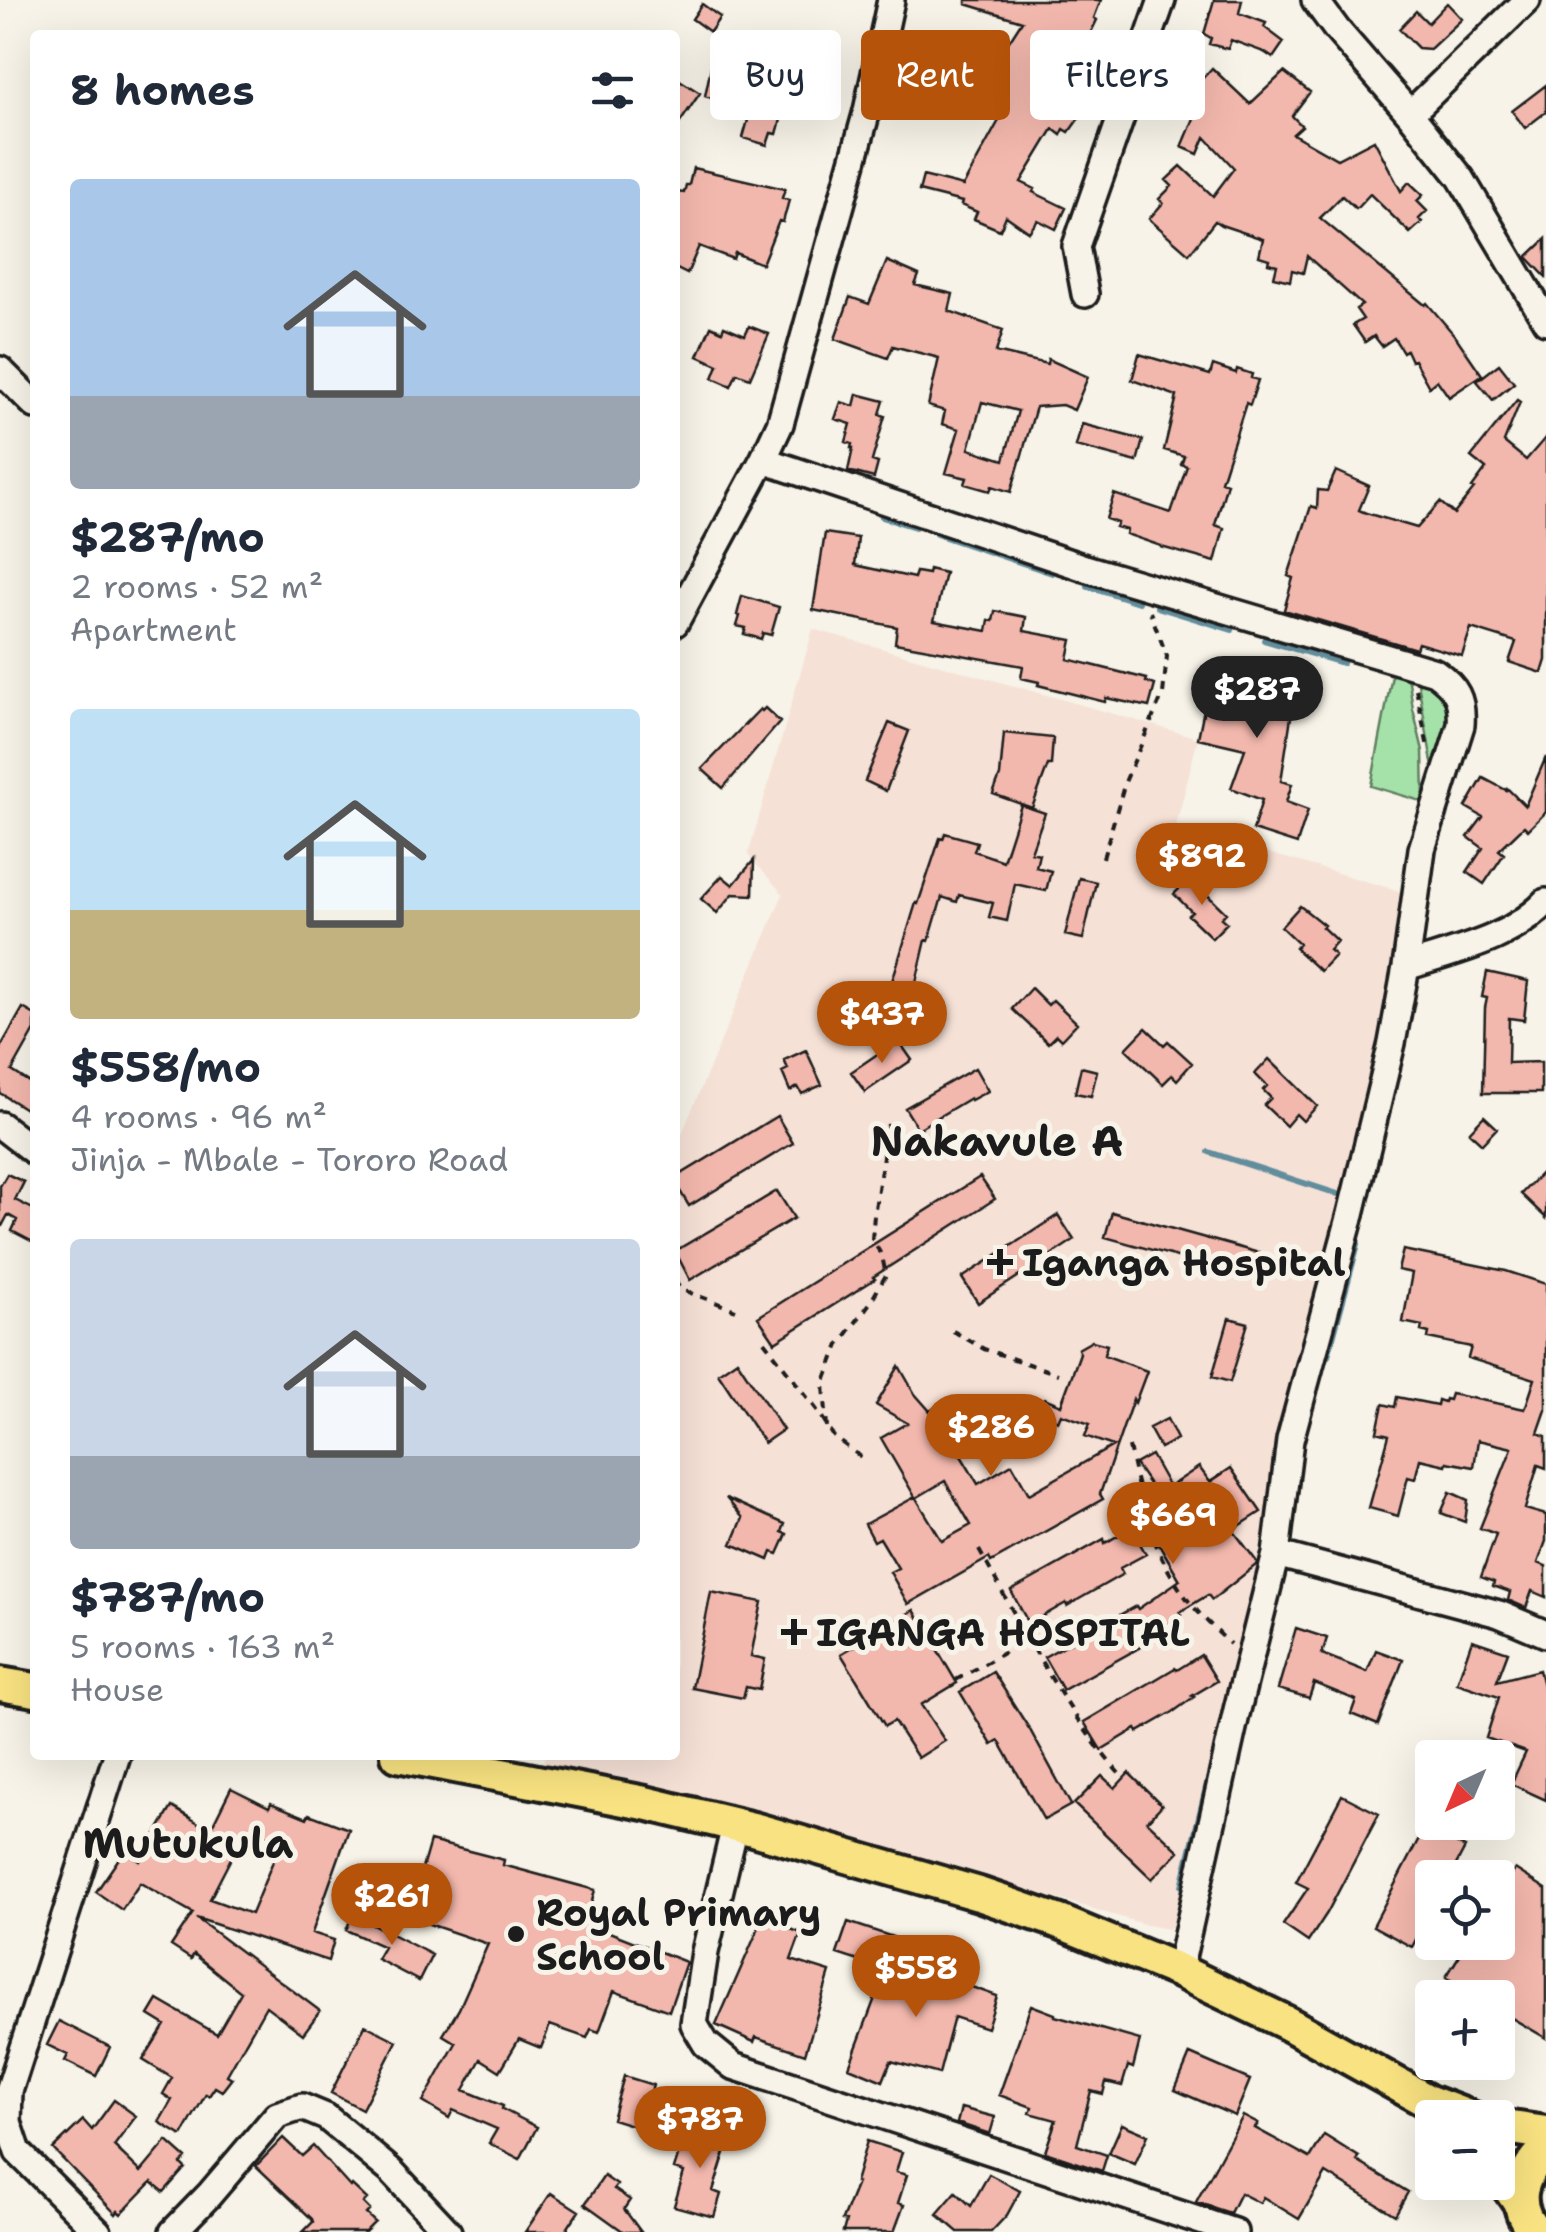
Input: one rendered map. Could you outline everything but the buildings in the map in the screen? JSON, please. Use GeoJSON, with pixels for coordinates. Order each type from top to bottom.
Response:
{"type":"FeatureCollection","features":[{"type":"Feature","properties":{"kind":"main road"},"geometry":{"type":"LineString","coordinates":[[0,1684],[30,1689]]}},
{"type":"Feature","properties":{"kind":"main road"},"geometry":{"type":"LineString","coordinates":[[424,1760],[628,1799],[996,1900],[1180,1971],[1287,2023],[1420,2100]]}},
{"type":"Feature","properties":{"kind":"main road"},"geometry":{"type":"LineString","coordinates":[[1515,2128],[1546,2133]]}},
{"type":"Feature","properties":{"kind":"main road"},"geometry":{"type":"LineString","coordinates":[[1531,2224],[1526,2177],[1546,2149]]}},
{"type":"Feature","properties":{"kind":"main road"},"geometry":{"type":"LineString","coordinates":[[1515,2198],[1531,2224]]}},
{"type":"Feature","properties":{"kind":"street"},"geometry":{"type":"LineString","coordinates":[[680,613],[780,424],[867,110],[891,0]]}},
{"type":"Feature","properties":{"kind":"street"},"geometry":{"type":"LineString","coordinates":[[1085,294],[1076,246],[1162,0]]}},
{"type":"Feature","properties":{"kind":"street"},"geometry":{"type":"LineString","coordinates":[[1315,0],[1462,178],[1546,320]]}},
{"type":"Feature","properties":{"kind":"street"},"geometry":{"type":"LineString","coordinates":[[1410,114],[1527,0]]}},
{"type":"Feature","properties":{"kind":"street"},"geometry":{"type":"LineString","coordinates":[[0,370],[30,400]]}},
{"type":"Feature","properties":{"kind":"street"},"geometry":{"type":"LineString","coordinates":[[762,460],[1139,585],[1435,672],[1449,682],[1462,709],[1461,724],[1422,850],[1392,1042],[1352,1214],[1290,1440],[1276,1554],[1180,1971]]}},
{"type":"Feature","properties":{"kind":"street"},"geometry":{"type":"LineString","coordinates":[[1406,967],[1498,937],[1546,902]]}},
{"type":"Feature","properties":{"kind":"street"},"geometry":{"type":"LineString","coordinates":[[0,1125],[30,1148]]}},
{"type":"Feature","properties":{"kind":"street"},"geometry":{"type":"LineString","coordinates":[[1276,1554],[1499,1614],[1546,1634]]}},
{"type":"Feature","properties":{"kind":"street"},"geometry":{"type":"LineString","coordinates":[[98,2232],[18,2152],[8,2122],[10,2091],[115,1760]]}},
{"type":"Feature","properties":{"kind":"street"},"geometry":{"type":"LineString","coordinates":[[735,1826],[705,1952],[694,2024],[706,2044],[734,2066],[1234,2232]]}},
{"type":"Feature","properties":{"kind":"street"},"geometry":{"type":"LineString","coordinates":[[174,2232],[278,2114],[302,2108],[326,2117],[391,2171],[448,2232]]}},
{"type":"Feature","properties":{"kind":"path"},"geometry":{"type":"LineString","coordinates":[[1103,858],[1124,782],[1163,694],[1166,656],[1139,585]]}},
{"type":"Feature","properties":{"kind":"path"},"geometry":{"type":"LineString","coordinates":[[1404,662],[1414,677],[1428,750]]}},
{"type":"Feature","properties":{"kind":"path"},"geometry":{"type":"LineString","coordinates":[[828,1427],[824,1384],[839,1345],[886,1275],[882,1256],[872,1239],[888,1124]]}},
{"type":"Feature","properties":{"kind":"path"},"geometry":{"type":"LineString","coordinates":[[680,1288],[736,1310]]}},
{"type":"Feature","properties":{"kind":"path"},"geometry":{"type":"LineString","coordinates":[[953,1331],[984,1349],[1058,1374]]}},
{"type":"Feature","properties":{"kind":"path"},"geometry":{"type":"LineString","coordinates":[[764,1340],[834,1437],[861,1457]]}},
{"type":"Feature","properties":{"kind":"path"},"geometry":{"type":"LineString","coordinates":[[1129,1447],[1140,1502],[1156,1550],[1183,1594],[1232,1646],[1250,1658]]}},
{"type":"Feature","properties":{"kind":"path"},"geometry":{"type":"LineString","coordinates":[[979,1550],[1096,1748],[1124,1779]]}},
{"type":"Feature","properties":{"kind":"path"},"geometry":{"type":"LineString","coordinates":[[956,1680],[1028,1638]]}},
{"type":"Feature","properties":{"kind":"shaded area","name":"Iganga Hospital"},"geometry":{"type":"Polygon","coordinates":[[[813,629],[1198,738],[1176,826],[1406,893],[1380,1056],[1179,1922],[1168,1929],[836,1833],[543,1766],[544,1760],[680,1760],[680,1138],[783,894],[748,855],[813,629]]]}},
{"type":"Feature","properties":{"kind":"green space"},"geometry":{"type":"Polygon","coordinates":[[[1393,670],[1408,675],[1423,751],[1424,802],[1371,786],[1393,670]]]}},
{"type":"Feature","properties":{"kind":"green space"},"geometry":{"type":"Polygon","coordinates":[[[1417,677],[1445,690],[1457,721],[1435,779],[1417,677]]]}},
{"type":"Feature","properties":{"kind":"waterway"},"geometry":{"type":"LineString","coordinates":[[882,517],[915,527]]}},
{"type":"Feature","properties":{"kind":"waterway"},"geometry":{"type":"LineString","coordinates":[[936,534],[1052,573]]}},
{"type":"Feature","properties":{"kind":"waterway"},"geometry":{"type":"LineString","coordinates":[[1088,586],[1138,602]]}},
{"type":"Feature","properties":{"kind":"waterway"},"geometry":{"type":"LineString","coordinates":[[1157,607],[1232,630]]}},
{"type":"Feature","properties":{"kind":"waterway"},"geometry":{"type":"LineString","coordinates":[[1264,640],[1343,663]]}},
{"type":"Feature","properties":{"kind":"waterway"},"geometry":{"type":"LineString","coordinates":[[1380,1144],[1389,1112]]}},
{"type":"Feature","properties":{"kind":"waterway"},"geometry":{"type":"LineString","coordinates":[[1209,1152],[1344,1196]]}},
{"type":"Feature","properties":{"kind":"waterway"},"geometry":{"type":"LineString","coordinates":[[1328,1356],[1358,1244]]}},
{"type":"Feature","properties":{"kind":"waterway"},"geometry":{"type":"LineString","coordinates":[[1182,1886],[1215,1751]]}},
{"type":"Feature","properties":{"kind":"place","name":"Iganga Hospital"},"geometry":{"type":"Point","coordinates":[1000,1262]}},
{"type":"Feature","properties":{"kind":"place","name":"IGANGA HOSPITAL"},"geometry":{"type":"Point","coordinates":[794,1632]}},
{"type":"Feature","properties":{"kind":"place","name":"Royal Primary School"},"geometry":{"type":"Point","coordinates":[516,1934]}},
{"type":"Feature","properties":{"kind":"district","name":"Nakavule A"},"geometry":{"type":"Point","coordinates":[997,1141]}},
{"type":"Feature","properties":{"kind":"district","name":"Mutukula"},"geometry":{"type":"Point","coordinates":[188,1843]}}]}
